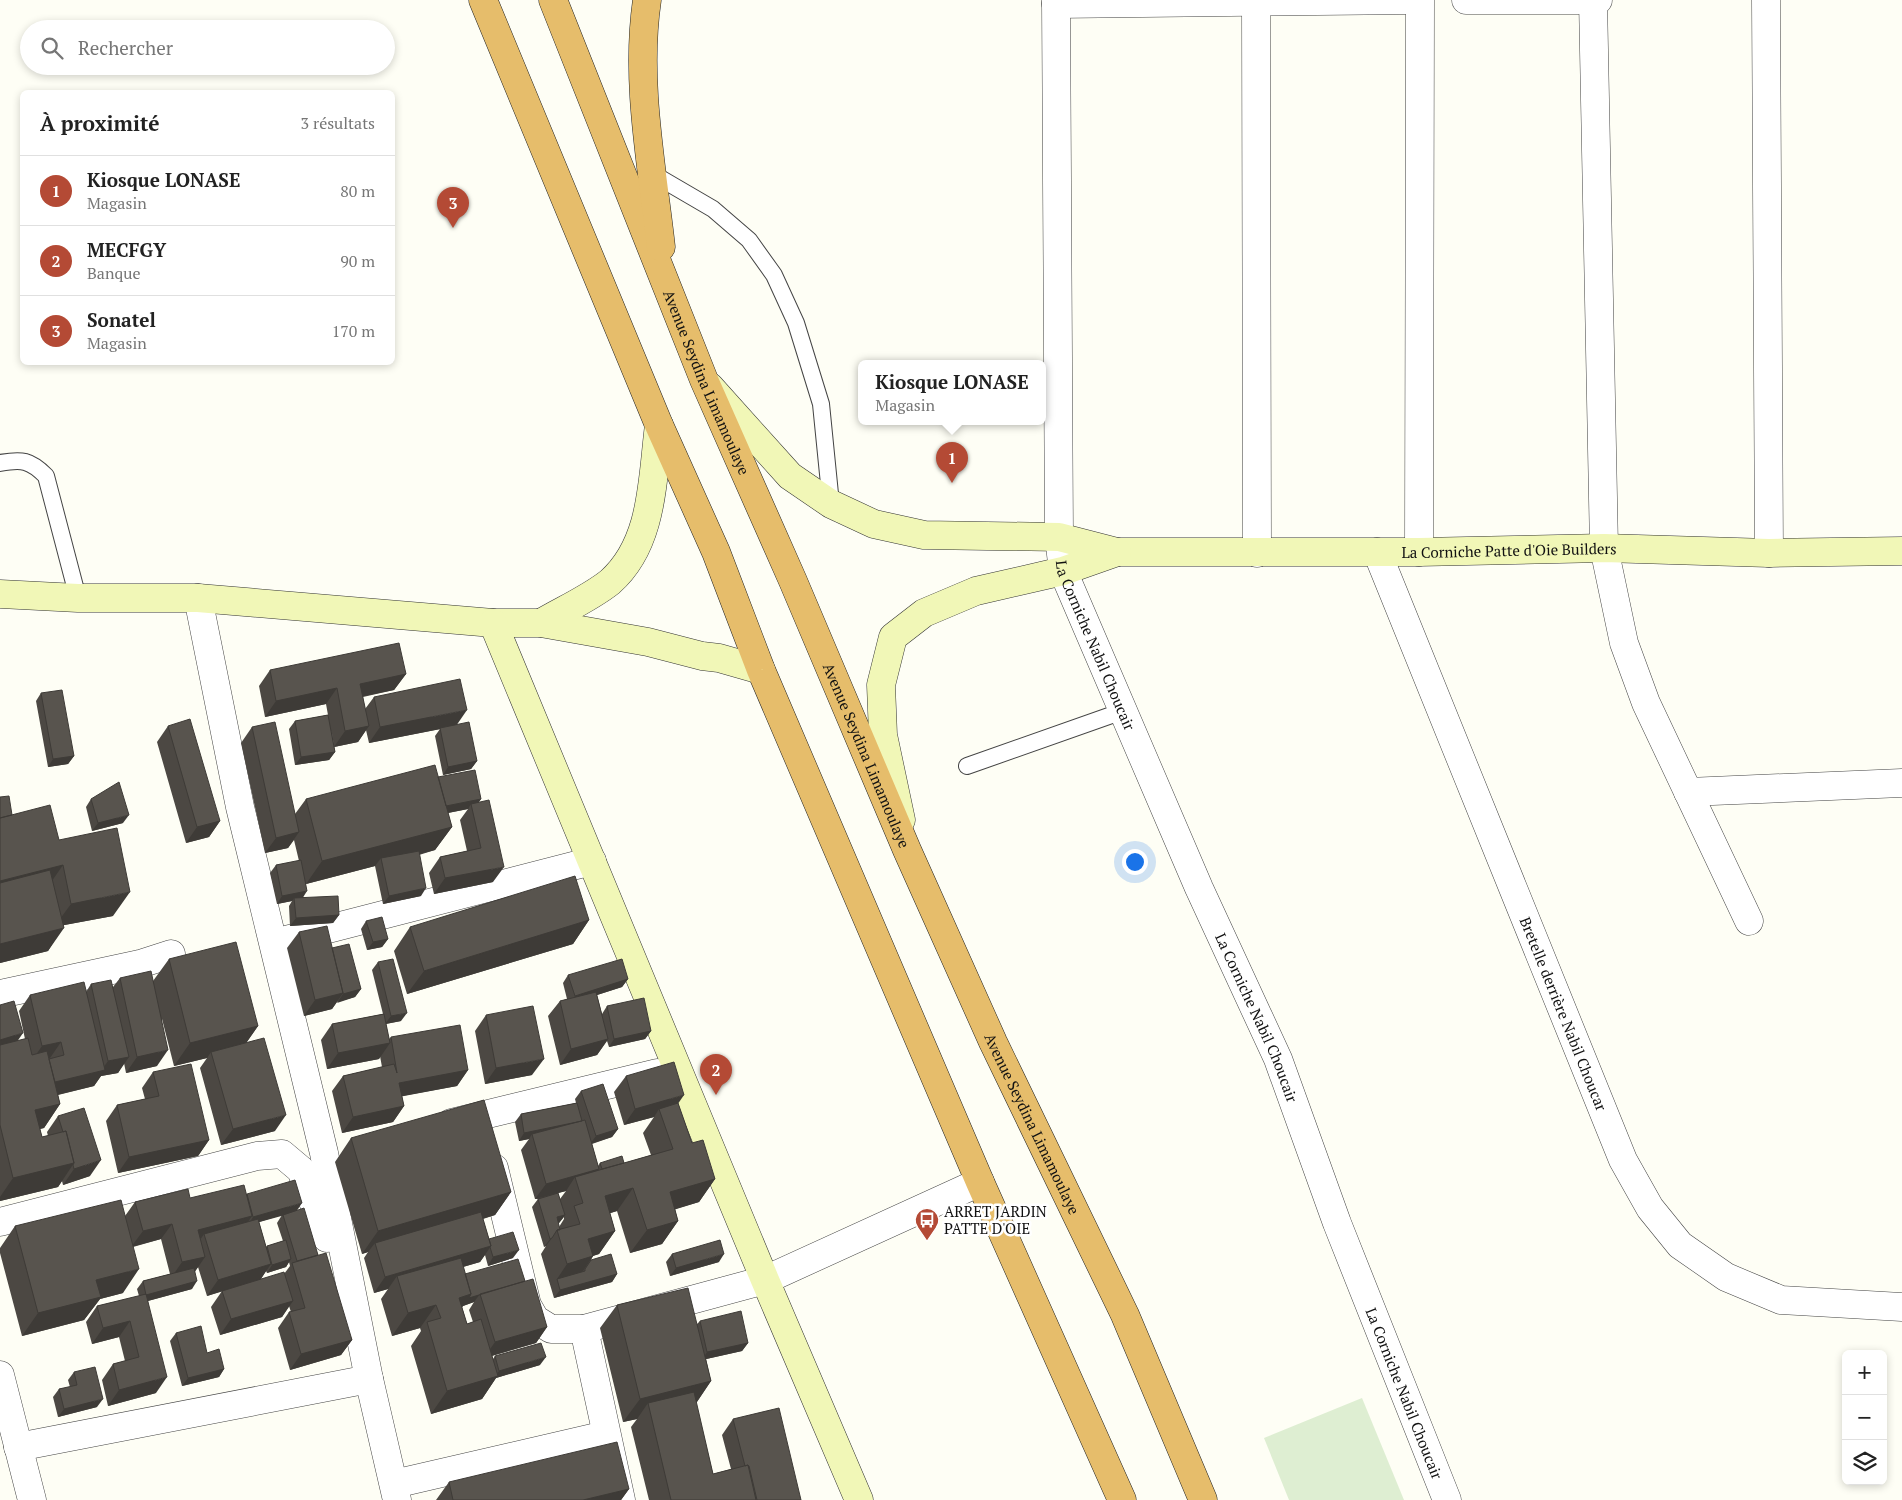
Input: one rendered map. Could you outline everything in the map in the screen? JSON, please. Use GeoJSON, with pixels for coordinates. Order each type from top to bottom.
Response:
{"type":"FeatureCollection","features":[{"type":"Feature","properties":{"kind":"highway"},"geometry":{"type":"LineString","coordinates":[[483,0],[659,426],[716,552],[761,670],[980,1182],[1122,1500]]}},
{"type":"Feature","properties":{"kind":"highway","name":"Avenue Seydina Limamoulaye"},"geometry":{"type":"LineString","coordinates":[[553,0],[704,380],[793,581],[907,850],[992,1042],[1125,1315],[1203,1500]]}},
{"type":"Feature","properties":{"kind":"highway"},"geometry":{"type":"LineString","coordinates":[[647,0],[644,95],[665,280]]}},
{"type":"Feature","properties":{"kind":"street"},"geometry":{"type":"LineString","coordinates":[[1056,2],[1413,0]]}},
{"type":"Feature","properties":{"kind":"street"},"geometry":{"type":"LineString","coordinates":[[1419,552],[1420,0]]}},
{"type":"Feature","properties":{"kind":"street"},"geometry":{"type":"LineString","coordinates":[[1466,0],[1598,0]]}},
{"type":"Feature","properties":{"kind":"street"},"geometry":{"type":"LineString","coordinates":[[1593,0],[1604,548],[1624,643],[1646,703],[1749,921]]}},
{"type":"Feature","properties":{"kind":"street"},"geometry":{"type":"LineString","coordinates":[[1766,0],[1769,553]]}},
{"type":"Feature","properties":{"kind":"street"},"geometry":{"type":"LineString","coordinates":[[1256,1],[1256,553]]}},
{"type":"Feature","properties":{"kind":"street","name":"La Corniche Nabil Choucair"},"geometry":{"type":"LineString","coordinates":[[1056,2],[1059,537],[1063,571],[1199,888],[1278,1059],[1340,1231],[1447,1500]]}},
{"type":"Feature","properties":{"kind":"street"},"geometry":{"type":"LineString","coordinates":[[704,380],[790,476],[832,504],[874,524],[924,535],[1059,537],[1117,552]]}},
{"type":"Feature","properties":{"kind":"street"},"geometry":{"type":"LineString","coordinates":[[541,623],[610,582],[627,562],[640,539],[648,516],[659,426]]}},
{"type":"Feature","properties":{"kind":"street","name":"La Corniche Patte d'Oie Builders"},"geometry":{"type":"LineString","coordinates":[[1117,552],[1419,552],[1604,548],[1769,553],[1902,551]]}},
{"type":"Feature","properties":{"kind":"street"},"geometry":{"type":"LineString","coordinates":[[907,850],[883,735],[882,685],[893,637],[924,613],[976,591],[1063,571],[1117,552]]}},
{"type":"Feature","properties":{"kind":"street","name":"Bretelle derrière Nabil Choucar"},"geometry":{"type":"LineString","coordinates":[[1376,552],[1623,1160],[1650,1208],[1680,1245],[1726,1277],[1781,1300],[1902,1307]]}},
{"type":"Feature","properties":{"kind":"street"},"geometry":{"type":"LineString","coordinates":[[0,594],[78,598],[198,598],[492,623],[541,623],[648,642],[702,656],[719,658],[761,670]]}},
{"type":"Feature","properties":{"kind":"street"},"geometry":{"type":"LineString","coordinates":[[198,598],[240,807],[324,1153],[347,1274],[395,1492],[606,1435]]}},
{"type":"Feature","properties":{"kind":"street"},"geometry":{"type":"LineString","coordinates":[[492,623],[765,1280],[859,1500]]}},
{"type":"Feature","properties":{"kind":"street"},"geometry":{"type":"LineString","coordinates":[[1688,792],[1902,783]]}},
{"type":"Feature","properties":{"kind":"street"},"geometry":{"type":"LineString","coordinates":[[274,943],[592,861]]}},
{"type":"Feature","properties":{"kind":"street"},"geometry":{"type":"LineString","coordinates":[[0,994],[140,964],[171,954]]}},
{"type":"Feature","properties":{"kind":"street"},"geometry":{"type":"LineString","coordinates":[[426,1129],[678,1068]]}},
{"type":"Feature","properties":{"kind":"street"},"geometry":{"type":"LineString","coordinates":[[481,1116],[527,1305],[535,1319],[551,1330],[584,1329],[765,1280],[980,1182]]}},
{"type":"Feature","properties":{"kind":"street"},"geometry":{"type":"LineString","coordinates":[[324,1153],[352,1147]]}},
{"type":"Feature","properties":{"kind":"street"},"geometry":{"type":"LineString","coordinates":[[0,1222],[257,1156],[282,1154],[301,1170],[334,1254],[347,1274]]}},
{"type":"Feature","properties":{"kind":"street"},"geometry":{"type":"LineString","coordinates":[[584,1329],[621,1500]]}},
{"type":"Feature","properties":{"kind":"street"},"geometry":{"type":"LineString","coordinates":[[0,1375],[32,1500]]}},
{"type":"Feature","properties":{"kind":"street"},"geometry":{"type":"LineString","coordinates":[[18,1447],[369,1379]]}},
{"type":"Feature","properties":{"kind":"lane"},"geometry":{"type":"LineString","coordinates":[[653,174],[713,209],[749,240],[774,275],[796,323],[821,404],[832,504]]}},
{"type":"Feature","properties":{"kind":"lane"},"geometry":{"type":"LineString","coordinates":[[0,463],[19,460],[35,465],[46,476],[78,598]]}},
{"type":"Feature","properties":{"kind":"lane"},"geometry":{"type":"LineString","coordinates":[[967,766],[1123,711]]}},
{"type":"Feature","properties":{"kind":"green space"},"geometry":{"type":"Polygon","coordinates":[[[1362,1398],[1404,1500],[1289,1500],[1264,1438],[1362,1398]]]}},
{"type":"Feature","properties":{"kind":"building"},"geometry":{"type":"Polygon","coordinates":[[[399,643],[406,674],[360,684],[369,726],[345,731],[337,688],[276,701],[270,670],[399,643]]]}},
{"type":"Feature","properties":{"kind":"building"},"geometry":{"type":"Polygon","coordinates":[[[460,679],[467,710],[380,727],[374,697],[460,679]]]}},
{"type":"Feature","properties":{"kind":"building"},"geometry":{"type":"Polygon","coordinates":[[[62,690],[74,756],[53,759],[41,693],[62,690]]]}},
{"type":"Feature","properties":{"kind":"building"},"geometry":{"type":"Polygon","coordinates":[[[328,715],[335,752],[301,757],[295,721],[328,715]]]}},
{"type":"Feature","properties":{"kind":"building"},"geometry":{"type":"Polygon","coordinates":[[[190,719],[220,821],[197,827],[168,726],[190,719]]]}},
{"type":"Feature","properties":{"kind":"building"},"geometry":{"type":"Polygon","coordinates":[[[275,722],[299,832],[276,838],[252,727],[275,722]]]}},
{"type":"Feature","properties":{"kind":"building"},"geometry":{"type":"Polygon","coordinates":[[[469,722],[477,761],[448,767],[440,728],[469,722]]]}},
{"type":"Feature","properties":{"kind":"building"},"geometry":{"type":"Polygon","coordinates":[[[435,765],[452,827],[322,861],[306,799],[435,765]]]}},
{"type":"Feature","properties":{"kind":"building"},"geometry":{"type":"Polygon","coordinates":[[[475,770],[481,799],[446,806],[438,777],[475,770]]]}},
{"type":"Feature","properties":{"kind":"building"},"geometry":{"type":"Polygon","coordinates":[[[119,782],[129,815],[98,823],[91,799],[119,782]]]}},
{"type":"Feature","properties":{"kind":"building"},"geometry":{"type":"Polygon","coordinates":[[[9,796],[12,815],[0,818],[0,797],[9,796]]]}},
{"type":"Feature","properties":{"kind":"building"},"geometry":{"type":"Polygon","coordinates":[[[489,800],[504,867],[445,878],[440,857],[481,848],[471,804],[489,800]]]}},
{"type":"Feature","properties":{"kind":"building"},"geometry":{"type":"Polygon","coordinates":[[[50,805],[59,840],[117,828],[130,892],[71,904],[63,865],[0,881],[0,818],[50,805]]]}},
{"type":"Feature","properties":{"kind":"building"},"geometry":{"type":"Polygon","coordinates":[[[419,851],[426,888],[389,896],[381,858],[419,851]]]}},
{"type":"Feature","properties":{"kind":"building"},"geometry":{"type":"Polygon","coordinates":[[[301,860],[307,891],[282,896],[276,865],[301,860]]]}},
{"type":"Feature","properties":{"kind":"building"},"geometry":{"type":"Polygon","coordinates":[[[50,870],[64,928],[0,944],[0,883],[50,870]]]}},
{"type":"Feature","properties":{"kind":"building"},"geometry":{"type":"Polygon","coordinates":[[[575,876],[589,920],[424,971],[410,927],[575,876]]]}},
{"type":"Feature","properties":{"kind":"building"},"geometry":{"type":"Polygon","coordinates":[[[338,896],[339,915],[296,918],[294,898],[338,896]]]}},
{"type":"Feature","properties":{"kind":"building"},"geometry":{"type":"Polygon","coordinates":[[[382,917],[388,939],[373,942],[366,921],[382,917]]]}},
{"type":"Feature","properties":{"kind":"building"},"geometry":{"type":"Polygon","coordinates":[[[327,926],[343,993],[315,1000],[299,932],[327,926]]]}},
{"type":"Feature","properties":{"kind":"building"},"geometry":{"type":"Polygon","coordinates":[[[236,942],[258,1026],[190,1043],[169,959],[236,942]]]}},
{"type":"Feature","properties":{"kind":"building"},"geometry":{"type":"Polygon","coordinates":[[[349,944],[361,989],[343,994],[332,948],[349,944]]]}},
{"type":"Feature","properties":{"kind":"building"},"geometry":{"type":"Polygon","coordinates":[[[393,959],[407,1013],[391,1016],[378,962],[393,959]]]}},
{"type":"Feature","properties":{"kind":"building"},"geometry":{"type":"Polygon","coordinates":[[[622,959],[628,979],[575,996],[568,975],[622,959]]]}},
{"type":"Feature","properties":{"kind":"building"},"geometry":{"type":"Polygon","coordinates":[[[151,971],[168,1050],[137,1057],[120,978],[151,971]]]}},
{"type":"Feature","properties":{"kind":"building"},"geometry":{"type":"Polygon","coordinates":[[[111,980],[129,1057],[108,1061],[91,984],[111,980]]]}},
{"type":"Feature","properties":{"kind":"building"},"geometry":{"type":"Polygon","coordinates":[[[84,982],[105,1070],[55,1082],[49,1059],[64,1055],[61,1042],[42,1046],[30,995],[84,982]]]}},
{"type":"Feature","properties":{"kind":"building"},"geometry":{"type":"Polygon","coordinates":[[[596,992],[608,1039],[571,1049],[560,1001],[596,992]]]}},
{"type":"Feature","properties":{"kind":"building"},"geometry":{"type":"Polygon","coordinates":[[[644,998],[651,1031],[614,1039],[607,1006],[644,998]]]}},
{"type":"Feature","properties":{"kind":"building"},"geometry":{"type":"Polygon","coordinates":[[[14,1001],[23,1033],[0,1040],[0,1005],[14,1001]]]}},
{"type":"Feature","properties":{"kind":"building"},"geometry":{"type":"Polygon","coordinates":[[[533,1006],[544,1059],[496,1068],[486,1015],[533,1006]]]}},
{"type":"Feature","properties":{"kind":"building"},"geometry":{"type":"Polygon","coordinates":[[[384,1014],[390,1043],[338,1053],[332,1024],[384,1014]]]}},
{"type":"Feature","properties":{"kind":"building"},"geometry":{"type":"Polygon","coordinates":[[[460,1025],[468,1070],[399,1083],[404,1106],[353,1117],[343,1076],[394,1064],[397,1073],[391,1037],[460,1025]]]}},
{"type":"Feature","properties":{"kind":"building"},"geometry":{"type":"Polygon","coordinates":[[[28,1038],[32,1055],[47,1051],[60,1104],[35,1110],[42,1137],[66,1131],[74,1163],[13,1178],[0,1125],[0,1045],[28,1038]]]}},
{"type":"Feature","properties":{"kind":"building"},"geometry":{"type":"Polygon","coordinates":[[[264,1038],[286,1115],[233,1129],[211,1052],[264,1038]]]}},
{"type":"Feature","properties":{"kind":"building"},"geometry":{"type":"Polygon","coordinates":[[[674,1062],[684,1095],[635,1109],[626,1076],[674,1062]]]}},
{"type":"Feature","properties":{"kind":"building"},"geometry":{"type":"Polygon","coordinates":[[[191,1064],[209,1140],[129,1157],[117,1105],[159,1096],[153,1072],[191,1064]]]}},
{"type":"Feature","properties":{"kind":"building"},"geometry":{"type":"Polygon","coordinates":[[[603,1084],[618,1129],[596,1136],[581,1091],[603,1084]]]}},
{"type":"Feature","properties":{"kind":"building"},"geometry":{"type":"Polygon","coordinates":[[[484,1100],[511,1192],[378,1231],[351,1138],[484,1100]]]}},
{"type":"Feature","properties":{"kind":"building"},"geometry":{"type":"Polygon","coordinates":[[[577,1103],[582,1121],[524,1133],[521,1114],[577,1103]]]}},
{"type":"Feature","properties":{"kind":"building"},"geometry":{"type":"Polygon","coordinates":[[[678,1103],[692,1143],[703,1140],[715,1179],[670,1192],[678,1221],[647,1230],[633,1188],[605,1196],[615,1231],[588,1239],[593,1256],[567,1264],[557,1230],[580,1224],[574,1206],[583,1203],[575,1177],[673,1149],[659,1109],[678,1103]]]}},
{"type":"Feature","properties":{"kind":"building"},"geometry":{"type":"Polygon","coordinates":[[[84,1108],[101,1160],[74,1169],[66,1131],[63,1132],[58,1116],[84,1108]]]}},
{"type":"Feature","properties":{"kind":"building"},"geometry":{"type":"Polygon","coordinates":[[[585,1120],[599,1169],[546,1184],[532,1134],[585,1120]]]}},
{"type":"Feature","properties":{"kind":"building"},"geometry":{"type":"Polygon","coordinates":[[[622,1156],[624,1163],[602,1169],[600,1163],[622,1156]]]}},
{"type":"Feature","properties":{"kind":"building"},"geometry":{"type":"Polygon","coordinates":[[[295,1180],[302,1203],[253,1217],[247,1194],[295,1180]]]}},
{"type":"Feature","properties":{"kind":"building"},"geometry":{"type":"Polygon","coordinates":[[[244,1185],[252,1216],[198,1230],[205,1257],[182,1262],[172,1224],[143,1231],[135,1202],[188,1189],[190,1198],[244,1185]]]}},
{"type":"Feature","properties":{"kind":"building"},"geometry":{"type":"Polygon","coordinates":[[[558,1193],[565,1215],[557,1217],[560,1230],[557,1230],[550,1239],[538,1199],[558,1193]]]}},
{"type":"Feature","properties":{"kind":"building"},"geometry":{"type":"Polygon","coordinates":[[[121,1200],[139,1269],[96,1280],[101,1297],[38,1313],[15,1226],[121,1200]]]}},
{"type":"Feature","properties":{"kind":"building"},"geometry":{"type":"Polygon","coordinates":[[[304,1208],[318,1255],[297,1261],[283,1215],[304,1208]]]}},
{"type":"Feature","properties":{"kind":"building"},"geometry":{"type":"Polygon","coordinates":[[[481,1212],[491,1246],[385,1277],[375,1243],[481,1212]]]}},
{"type":"Feature","properties":{"kind":"building"},"geometry":{"type":"Polygon","coordinates":[[[258,1219],[271,1264],[218,1280],[204,1234],[258,1219]]]}},
{"type":"Feature","properties":{"kind":"building"},"geometry":{"type":"Polygon","coordinates":[[[513,1232],[519,1250],[493,1257],[489,1239],[513,1232]]]}},
{"type":"Feature","properties":{"kind":"building"},"geometry":{"type":"Polygon","coordinates":[[[286,1240],[291,1259],[272,1265],[267,1246],[286,1240]]]}},
{"type":"Feature","properties":{"kind":"building"},"geometry":{"type":"Polygon","coordinates":[[[720,1240],[724,1254],[676,1268],[672,1254],[720,1240]]]}},
{"type":"Feature","properties":{"kind":"building"},"geometry":{"type":"Polygon","coordinates":[[[326,1253],[352,1340],[301,1354],[289,1312],[305,1308],[292,1263],[326,1253]]]}},
{"type":"Feature","properties":{"kind":"building"},"geometry":{"type":"Polygon","coordinates":[[[611,1254],[617,1274],[560,1290],[557,1279],[585,1271],[591,1260],[611,1254]]]}},
{"type":"Feature","properties":{"kind":"building"},"geometry":{"type":"Polygon","coordinates":[[[461,1258],[471,1294],[459,1298],[467,1324],[481,1319],[498,1376],[447,1391],[427,1322],[441,1318],[436,1305],[408,1313],[397,1276],[461,1258]]]}},
{"type":"Feature","properties":{"kind":"building"},"geometry":{"type":"Polygon","coordinates":[[[518,1259],[525,1281],[469,1298],[471,1294],[465,1274],[518,1259]]]}},
{"type":"Feature","properties":{"kind":"building"},"geometry":{"type":"Polygon","coordinates":[[[194,1268],[197,1281],[146,1295],[143,1281],[194,1268]]]}},
{"type":"Feature","properties":{"kind":"building"},"geometry":{"type":"Polygon","coordinates":[[[284,1272],[293,1301],[231,1319],[222,1291],[284,1272]]]}},
{"type":"Feature","properties":{"kind":"building"},"geometry":{"type":"Polygon","coordinates":[[[533,1279],[547,1327],[495,1342],[480,1294],[533,1279]]]}},
{"type":"Feature","properties":{"kind":"building"},"geometry":{"type":"Polygon","coordinates":[[[688,1288],[711,1381],[640,1399],[617,1305],[688,1288]]]}},
{"type":"Feature","properties":{"kind":"building"},"geometry":{"type":"Polygon","coordinates":[[[146,1294],[167,1377],[119,1390],[113,1364],[139,1357],[130,1321],[103,1328],[97,1306],[146,1294]]]}},
{"type":"Feature","properties":{"kind":"building"},"geometry":{"type":"Polygon","coordinates":[[[741,1311],[748,1343],[707,1352],[700,1321],[741,1311]]]}},
{"type":"Feature","properties":{"kind":"building"},"geometry":{"type":"Polygon","coordinates":[[[201,1326],[207,1353],[219,1349],[224,1369],[188,1378],[176,1333],[201,1326]]]}},
{"type":"Feature","properties":{"kind":"building"},"geometry":{"type":"Polygon","coordinates":[[[541,1343],[546,1357],[499,1371],[495,1356],[541,1343]]]}},
{"type":"Feature","properties":{"kind":"building"},"geometry":{"type":"Polygon","coordinates":[[[95,1367],[103,1399],[64,1409],[59,1389],[77,1385],[74,1372],[95,1367]]]}},
{"type":"Feature","properties":{"kind":"building"},"geometry":{"type":"Polygon","coordinates":[[[694,1392],[713,1474],[748,1465],[756,1500],[671,1500],[648,1403],[694,1392]]]}},
{"type":"Feature","properties":{"kind":"building"},"geometry":{"type":"Polygon","coordinates":[[[779,1408],[801,1500],[757,1500],[749,1466],[745,1466],[733,1419],[779,1408]]]}},
{"type":"Feature","properties":{"kind":"building"},"geometry":{"type":"Polygon","coordinates":[[[617,1442],[629,1489],[583,1500],[453,1500],[449,1482],[617,1442]]]}},
{"type":"Feature","properties":{"kind":"place","name":"Sonatel"},"geometry":{"type":"Point","coordinates":[453,228]}},
{"type":"Feature","properties":{"kind":"place","name":"Kiosque LONASE"},"geometry":{"type":"Point","coordinates":[952,483]}},
{"type":"Feature","properties":{"kind":"place","name":"MECFGY"},"geometry":{"type":"Point","coordinates":[716,1095]}},
{"type":"Feature","properties":{"kind":"place","name":"ARRET JARDIN PATTE D'OIE"},"geometry":{"type":"Point","coordinates":[927,1241]}}]}
